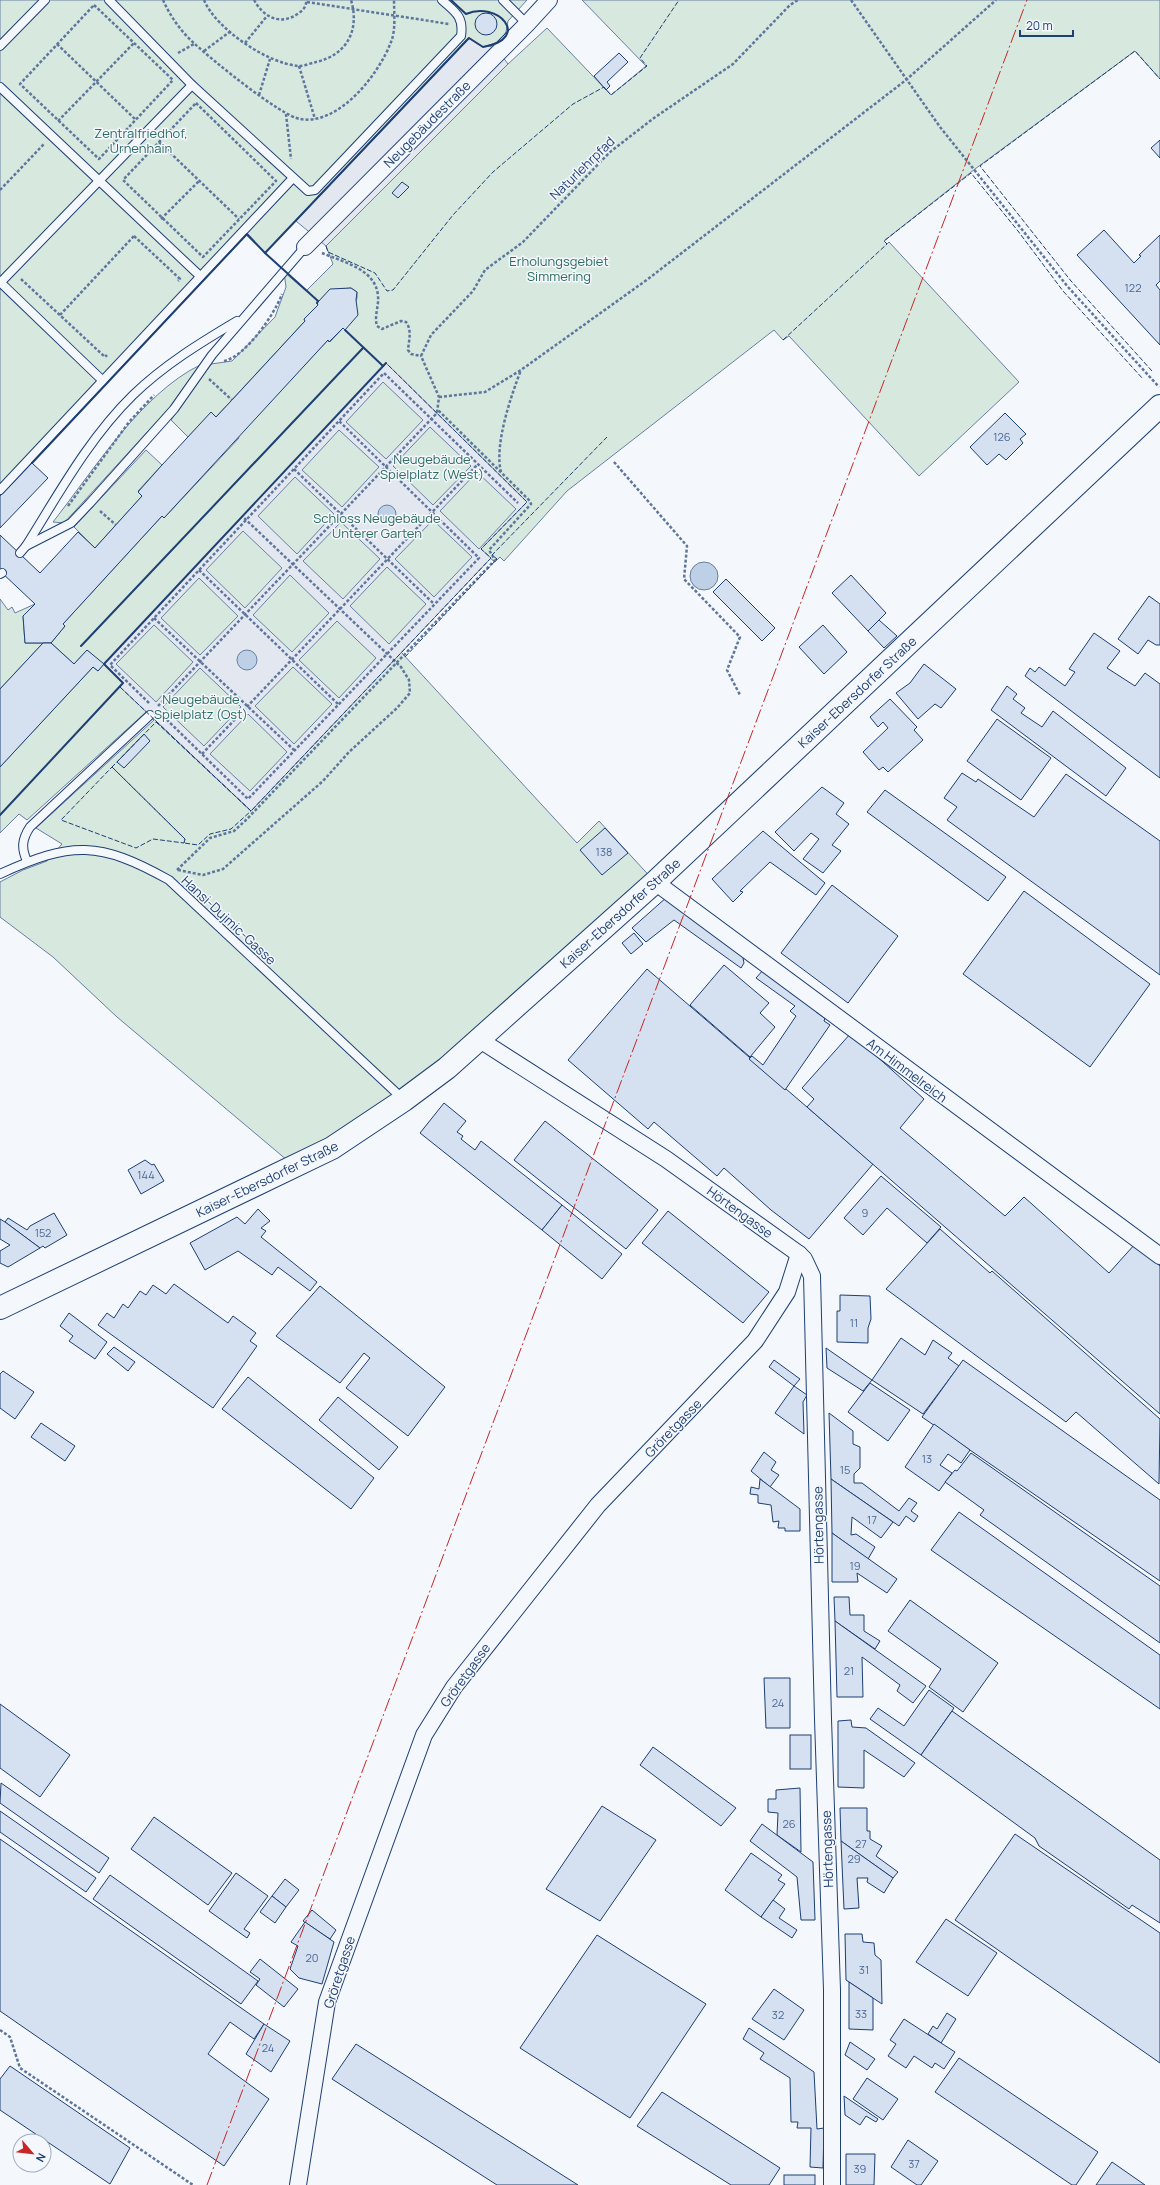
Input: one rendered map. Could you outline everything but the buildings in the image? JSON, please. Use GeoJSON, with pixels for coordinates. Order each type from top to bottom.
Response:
{"type":"FeatureCollection","features":[{"type":"Feature","properties":{"kind":"main road","name":"Kaiser-Ebersdorfer Straße"},"geometry":{"type":"LineString","coordinates":[[0,1308],[332,1148],[404,1100],[447,1068],[655,882],[1160,406]]}},
{"type":"Feature","properties":{"kind":"street","name":"Neugebäudestraße"},"geometry":{"type":"LineString","coordinates":[[305,247],[528,24],[549,0]]}},
{"type":"Feature","properties":{"kind":"street","name":"Am Himmelreich"},"geometry":{"type":"LineString","coordinates":[[655,882],[1160,1256]]}},
{"type":"Feature","properties":{"kind":"street","name":"Hörtengasse"},"geometry":{"type":"LineString","coordinates":[[480,1040],[666,1159],[799,1254],[804,1259],[812,1276],[823,1727],[832,1990],[832,2185]]}},
{"type":"Feature","properties":{"kind":"street","name":"Gröretgasse"},"geometry":{"type":"LineString","coordinates":[[298,2185],[327,2002],[424,1734],[454,1687],[598,1505],[755,1341],[787,1292],[799,1254]]}},
{"type":"Feature","properties":{"kind":"lane"},"geometry":{"type":"LineString","coordinates":[[0,46],[45,0]]}},
{"type":"Feature","properties":{"kind":"lane"},"geometry":{"type":"LineString","coordinates":[[109,0],[192,85],[308,190],[315,190],[461,36],[463,26],[461,18],[442,0]]}},
{"type":"Feature","properties":{"kind":"lane"},"geometry":{"type":"LineString","coordinates":[[503,0],[528,24]]}},
{"type":"Feature","properties":{"kind":"lane"},"geometry":{"type":"LineString","coordinates":[[103,381],[0,282],[192,85]]}},
{"type":"Feature","properties":{"kind":"lane"},"geometry":{"type":"LineString","coordinates":[[0,87],[200,276]]}},
{"type":"Feature","properties":{"kind":"lane"},"geometry":{"type":"LineString","coordinates":[[0,490],[200,276],[294,178]]}},
{"type":"Feature","properties":{"kind":"lane"},"geometry":{"type":"LineString","coordinates":[[26,546],[71,523],[90,503],[174,409],[209,358],[242,317],[305,247]]}},
{"type":"Feature","properties":{"kind":"lane"},"geometry":{"type":"LineString","coordinates":[[20,554],[68,480],[112,418],[138,391],[184,354],[242,317]]}},
{"type":"Feature","properties":{"kind":"lane"},"geometry":{"type":"LineString","coordinates":[[27,861],[22,847],[23,840],[30,827],[152,712]]}},
{"type":"Feature","properties":{"kind":"lane","name":"Hansi-Dujmic-Gasse"},"geometry":{"type":"LineString","coordinates":[[0,874],[27,861],[45,855],[88,849],[127,859],[169,880],[404,1100]]}},
{"type":"Feature","properties":{"kind":"path"},"geometry":{"type":"LineString","coordinates":[[163,0],[179,27],[194,44],[259,95],[286,114],[300,120],[315,119],[337,112],[367,81],[379,65],[392,41],[395,16],[394,0]]}},
{"type":"Feature","properties":{"kind":"path"},"geometry":{"type":"LineString","coordinates":[[204,0],[222,24],[245,43],[270,59],[299,66],[323,60],[338,53],[348,44],[352,33],[354,10],[351,0]]}},
{"type":"Feature","properties":{"kind":"path"},"geometry":{"type":"LineString","coordinates":[[254,0],[260,10],[267,16],[281,20],[293,17],[303,10],[307,1],[354,10],[463,26]]}},
{"type":"Feature","properties":{"kind":"path","name":"Naturlehrpfad"},"geometry":{"type":"LineString","coordinates":[[421,356],[430,335],[473,291],[485,270],[523,242],[610,152],[654,118],[733,64],[790,5],[798,0]]}},
{"type":"Feature","properties":{"kind":"path"},"geometry":{"type":"LineString","coordinates":[[851,0],[940,127],[1068,287],[1160,388]]}},
{"type":"Feature","properties":{"kind":"path"},"geometry":{"type":"LineString","coordinates":[[439,397],[485,392],[521,370],[648,279],[906,80],[996,0]]}},
{"type":"Feature","properties":{"kind":"path"},"geometry":{"type":"LineString","coordinates":[[94,5],[134,43],[173,80],[99,159],[20,84],[94,5]]}},
{"type":"Feature","properties":{"kind":"path"},"geometry":{"type":"LineString","coordinates":[[245,43],[267,16]]}},
{"type":"Feature","properties":{"kind":"path"},"geometry":{"type":"LineString","coordinates":[[204,51],[231,32]]}},
{"type":"Feature","properties":{"kind":"path"},"geometry":{"type":"LineString","coordinates":[[0,190],[50,134],[58,120],[142,34]]}},
{"type":"Feature","properties":{"kind":"path"},"geometry":{"type":"LineString","coordinates":[[167,59],[194,44]]}},
{"type":"Feature","properties":{"kind":"path"},"geometry":{"type":"LineString","coordinates":[[259,95],[270,59]]}},
{"type":"Feature","properties":{"kind":"path"},"geometry":{"type":"LineString","coordinates":[[299,66],[315,119]]}},
{"type":"Feature","properties":{"kind":"path"},"geometry":{"type":"LineString","coordinates":[[196,104],[276,181],[203,257],[162,218],[122,180],[196,104]]}},
{"type":"Feature","properties":{"kind":"path"},"geometry":{"type":"LineString","coordinates":[[286,114],[294,178]]}},
{"type":"Feature","properties":{"kind":"path"},"geometry":{"type":"LineString","coordinates":[[60,315],[134,236],[162,218],[199,180]]}},
{"type":"Feature","properties":{"kind":"path"},"geometry":{"type":"LineString","coordinates":[[134,236],[180,279],[174,285]]}},
{"type":"Feature","properties":{"kind":"path"},"geometry":{"type":"LineString","coordinates":[[152,712],[437,412],[439,397],[421,356],[411,354],[408,350],[410,335],[409,326],[406,322],[401,321],[382,329],[377,326],[378,294],[372,278],[364,271],[305,247]]}},
{"type":"Feature","properties":{"kind":"path"},"geometry":{"type":"LineString","coordinates":[[12,271],[105,357],[111,352]]}},
{"type":"Feature","properties":{"kind":"path"},"geometry":{"type":"LineString","coordinates":[[502,474],[498,460],[499,453],[510,402],[521,370]]}},
{"type":"Feature","properties":{"kind":"path"},"geometry":{"type":"LineString","coordinates":[[339,421],[479,558],[248,799],[202,754],[152,712],[110,665],[384,373],[518,504]]}},
{"type":"Feature","properties":{"kind":"path"},"geometry":{"type":"LineString","coordinates":[[217,386],[232,400]]}},
{"type":"Feature","properties":{"kind":"path"},"geometry":{"type":"LineString","coordinates":[[169,880],[210,838],[234,831],[240,826],[495,560],[489,550],[531,504],[530,501],[437,412]]}},
{"type":"Feature","properties":{"kind":"path"},"geometry":{"type":"LineString","coordinates":[[614,462],[687,546],[684,579],[740,637],[727,670],[740,695]]}},
{"type":"Feature","properties":{"kind":"path"},"geometry":{"type":"LineString","coordinates":[[202,754],[478,465]]}},
{"type":"Feature","properties":{"kind":"path"},"geometry":{"type":"LineString","coordinates":[[294,468],[434,604]]}},
{"type":"Feature","properties":{"kind":"path"},"geometry":{"type":"LineString","coordinates":[[101,512],[116,525]]}},
{"type":"Feature","properties":{"kind":"path"},"geometry":{"type":"LineString","coordinates":[[178,870],[203,875],[223,869],[323,781],[349,752],[397,708],[410,693],[409,680],[396,663],[242,516]]}},
{"type":"Feature","properties":{"kind":"path"},"geometry":{"type":"LineString","coordinates":[[199,570],[338,704]]}},
{"type":"Feature","properties":{"kind":"path"},"geometry":{"type":"LineString","coordinates":[[154,618],[294,750]]}},
{"type":"Feature","properties":{"kind":"path"},"geometry":{"type":"LineString","coordinates":[[0,2030],[10,2037],[20,2068],[193,2185]]}},
{"type":"Feature","properties":{"kind":"green space","name":"Zentralfriedhof, Urnenhain"},"geometry":{"type":"Polygon","coordinates":[[[0,0],[527,0],[508,21],[506,32],[498,42],[483,47],[468,38],[265,253],[246,235],[0,496],[0,0]]]}},
{"type":"Feature","properties":{"kind":"green space"},"geometry":{"type":"Polygon","coordinates":[[[582,0],[1160,0],[1160,79],[1135,51],[975,169],[884,241],[887,244],[889,242],[1019,382],[919,476],[789,336],[783,340],[774,330],[567,491],[504,561],[500,557],[495,562],[490,558],[401,652],[577,843],[599,821],[655,882],[480,1040],[294,1166],[117,1017],[53,957],[0,917],[0,882],[23,870],[47,861],[62,844],[36,828],[154,720],[146,712],[27,820],[19,814],[0,833],[0,767],[93,667],[98,671],[103,665],[87,650],[74,664],[51,643],[65,626],[63,624],[162,516],[165,517],[239,438],[238,436],[328,340],[330,342],[343,328],[345,330],[357,298],[357,292],[351,288],[330,290],[304,319],[305,321],[216,417],[211,413],[188,437],[171,420],[211,364],[232,361],[275,317],[286,287],[284,272],[306,291],[333,264],[326,246],[508,64],[547,28],[611,95],[646,66],[582,0]]]}},
{"type":"Feature","properties":{"kind":"green space"},"geometry":{"type":"Polygon","coordinates":[[[200,365],[170,407],[64,523],[53,522],[119,435],[138,414],[178,378],[200,365]]]}},
{"type":"Feature","properties":{"kind":"green space"},"geometry":{"type":"Polygon","coordinates":[[[146,450],[162,465],[138,491],[142,496],[95,548],[74,527],[146,450]]]}},
{"type":"Feature","properties":{"kind":"green space"},"geometry":{"type":"Polygon","coordinates":[[[0,599],[8,610],[12,607],[15,613],[35,604],[23,616],[25,643],[43,643],[0,689],[0,599]]]}},
{"type":"Feature","properties":{"kind":"shaded area"},"geometry":{"type":"Polygon","coordinates":[[[469,38],[483,47],[490,46],[499,52],[508,64],[326,246],[296,221],[469,38]]]}},
{"type":"Feature","properties":{"kind":"shaded area"},"geometry":{"type":"Polygon","coordinates":[[[386,363],[527,502],[481,549],[491,558],[251,811],[120,687],[123,683],[104,664],[386,363]],[[383,382],[346,422],[386,459],[423,420],[383,382]],[[430,427],[393,466],[433,505],[471,466],[430,427]],[[339,430],[302,470],[342,507],[379,467],[339,430]],[[477,472],[440,511],[479,549],[516,509],[477,472]],[[295,477],[258,516],[297,554],[334,514],[295,477]],[[433,520],[395,559],[434,597],[472,557],[433,520]],[[341,522],[303,561],[343,599],[380,559],[341,522]],[[243,531],[206,570],[245,608],[282,568],[243,531]],[[387,567],[350,606],[389,644],[426,604],[387,567]],[[290,575],[253,615],[292,652],[329,613],[290,575]],[[199,578],[161,618],[200,655],[238,616],[199,578]],[[337,621],[299,660],[339,698],[376,658],[337,621]],[[154,625],[116,664],[156,702],[193,662],[154,625]],[[293,667],[255,706],[294,744],[332,704],[293,667]],[[200,668],[163,707],[204,746],[241,707],[200,668]],[[248,714],[210,754],[250,791],[287,752],[248,714]]]}},
{"type":"Feature","properties":{"kind":"water"},"geometry":{"type":"Polygon","coordinates":[[[383,505],[391,505],[396,510],[394,521],[391,523],[383,523],[378,518],[378,510],[383,505]]]}},
{"type":"Feature","properties":{"kind":"water"},"geometry":{"type":"Polygon","coordinates":[[[704,562],[714,566],[718,576],[714,586],[704,590],[694,586],[690,576],[694,566],[704,562]]]}},
{"type":"Feature","properties":{"kind":"water"},"geometry":{"type":"Polygon","coordinates":[[[247,650],[254,653],[257,660],[254,667],[247,670],[240,667],[237,660],[240,653],[247,650]]]}},
{"type":"Feature","properties":{"kind":"fence"},"geometry":{"type":"LineString","coordinates":[[326,246],[328,252],[375,273],[387,291],[393,290],[453,215],[493,172],[573,104],[604,87],[611,95],[647,66],[640,58],[679,0]]}},
{"type":"Feature","properties":{"kind":"fence"},"geometry":{"type":"LineString","coordinates":[[1152,371],[1071,281],[980,166],[1135,51],[1160,79]]}},
{"type":"Feature","properties":{"kind":"fence"},"geometry":{"type":"LineString","coordinates":[[783,340],[887,244],[884,241],[971,173],[1018,231],[1063,291],[1143,379]]}},
{"type":"Feature","properties":{"kind":"fence"},"geometry":{"type":"LineString","coordinates":[[120,687],[251,811],[491,558],[481,549],[527,502],[386,363]]}},
{"type":"Feature","properties":{"kind":"fence"},"geometry":{"type":"LineString","coordinates":[[405,657],[497,559],[492,555],[607,437]]}},
{"type":"Feature","properties":{"kind":"fence"},"geometry":{"type":"LineString","coordinates":[[156,722],[251,811],[231,829],[210,834],[198,845],[184,843],[185,839],[112,767],[156,722]]}},
{"type":"Feature","properties":{"kind":"fence"},"geometry":{"type":"LineString","coordinates":[[112,767],[185,839],[184,843],[153,839],[136,848],[61,820],[112,767]]}},
{"type":"Feature","properties":{"kind":"wall"},"geometry":{"type":"LineString","coordinates":[[32,463],[247,234],[265,253],[469,38],[483,47],[498,42],[506,36],[508,29],[505,22],[498,16],[489,12],[478,11],[466,14],[451,0]]}},
{"type":"Feature","properties":{"kind":"wall"},"geometry":{"type":"LineString","coordinates":[[265,253],[318,301],[317,303]]}},
{"type":"Feature","properties":{"kind":"wall"},"geometry":{"type":"LineString","coordinates":[[345,330],[383,366]]}},
{"type":"Feature","properties":{"kind":"wall"},"geometry":{"type":"LineString","coordinates":[[81,646],[363,348]]}},
{"type":"Feature","properties":{"kind":"wall"},"geometry":{"type":"LineString","coordinates":[[0,815],[123,683],[104,664],[386,363]]}},
{"type":"Feature","properties":{"kind":"power"},"geometry":{"type":"LineString","coordinates":[[207,2185],[1027,0]]}},
{"type":"Feature","properties":{"kind":"park label","name":"Erholungsgebiet Simmering"},"geometry":{"type":"Point","coordinates":[559,268]}},
{"type":"Feature","properties":{"kind":"park label","name":"Neugebäude Spielplatz (West)"},"geometry":{"type":"Point","coordinates":[432,466]}},
{"type":"Feature","properties":{"kind":"park label","name":"Schloss Neugebäude Unterer Garten"},"geometry":{"type":"Point","coordinates":[377,526]}},
{"type":"Feature","properties":{"kind":"park label","name":"Neugebäude Spielplatz (Ost)"},"geometry":{"type":"Point","coordinates":[201,706]}}]}
